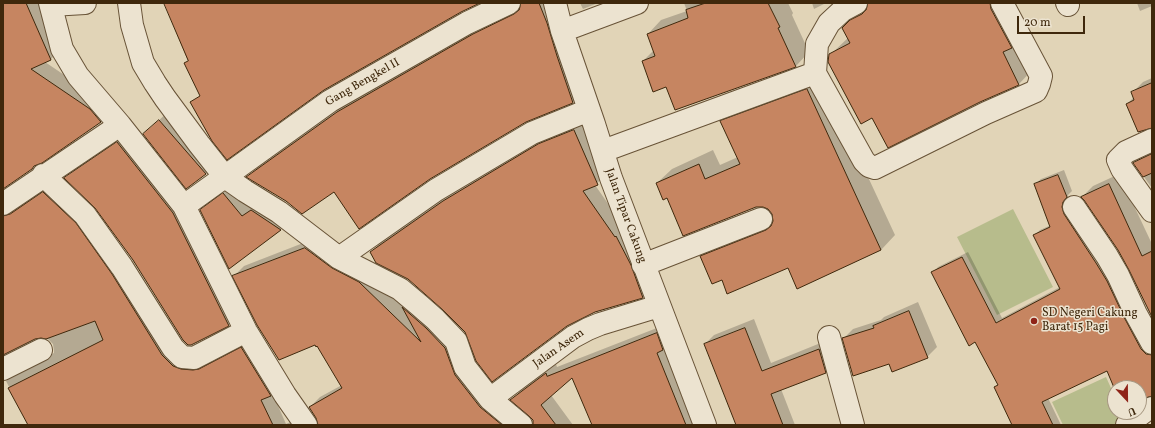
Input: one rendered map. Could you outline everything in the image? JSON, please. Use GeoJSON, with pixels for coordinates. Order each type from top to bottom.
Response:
{"type":"FeatureCollection","features":[{"type":"Feature","properties":{"kind":"street"},"geometry":{"type":"LineString","coordinates":[[85,3],[51,4],[62,49],[78,76],[120,124],[184,206],[246,331],[285,395],[306,425]]}},
{"type":"Feature","properties":{"kind":"street"},"geometry":{"type":"LineString","coordinates":[[129,3],[132,25],[143,63],[165,98],[225,176],[245,191],[279,212],[339,258],[400,289],[435,319],[456,341],[465,367],[490,399],[521,425]]}},
{"type":"Feature","properties":{"kind":"street","name":"Gang Bengkel II"},"geometry":{"type":"LineString","coordinates":[[184,206],[330,101],[468,23],[509,3]]}},
{"type":"Feature","properties":{"kind":"street","name":"Jalan Tipar Cakung"},"geometry":{"type":"LineString","coordinates":[[555,3],[562,31],[611,178],[705,425]]}},
{"type":"Feature","properties":{"kind":"street"},"geometry":{"type":"LineString","coordinates":[[562,31],[637,3]]}},
{"type":"Feature","properties":{"kind":"street"},"geometry":{"type":"LineString","coordinates":[[856,3],[843,10],[829,23],[817,44],[815,73],[864,161],[869,166],[875,168],[986,113],[1036,91],[1040,84],[1041,76],[1002,3]]}},
{"type":"Feature","properties":{"kind":"street"},"geometry":{"type":"LineString","coordinates":[[603,151],[815,73]]}},
{"type":"Feature","properties":{"kind":"street"},"geometry":{"type":"LineString","coordinates":[[339,258],[436,190],[532,133],[589,110]]}},
{"type":"Feature","properties":{"kind":"street"},"geometry":{"type":"LineString","coordinates":[[3,204],[43,175],[65,163],[120,124]]}},
{"type":"Feature","properties":{"kind":"street"},"geometry":{"type":"LineString","coordinates":[[1152,140],[1126,152],[1118,160],[1122,169],[1152,211]]}},
{"type":"Feature","properties":{"kind":"street"},"geometry":{"type":"LineString","coordinates":[[43,175],[85,215],[122,267],[173,348],[182,357],[194,358],[246,331]]}},
{"type":"Feature","properties":{"kind":"street"},"geometry":{"type":"LineString","coordinates":[[1074,208],[1107,256],[1118,275],[1136,314],[1152,343]]}},
{"type":"Feature","properties":{"kind":"street"},"geometry":{"type":"LineString","coordinates":[[643,265],[761,219]]}},
{"type":"Feature","properties":{"kind":"street","name":"Jalan Asem"},"geometry":{"type":"LineString","coordinates":[[490,399],[573,337],[600,324],[659,306]]}},
{"type":"Feature","properties":{"kind":"street"},"geometry":{"type":"LineString","coordinates":[[829,337],[853,425]]}},
{"type":"Feature","properties":{"kind":"street"},"geometry":{"type":"LineString","coordinates":[[3,369],[41,350]]}},
{"type":"Feature","properties":{"kind":"street"},"geometry":{"type":"LineString","coordinates":[[1127,425],[1145,411],[1152,408]]}},
{"type":"Feature","properties":{"kind":"green space"},"geometry":{"type":"Polygon","coordinates":[[[1013,209],[1053,287],[997,315],[957,237],[1013,209]]]}},
{"type":"Feature","properties":{"kind":"green space"},"geometry":{"type":"Polygon","coordinates":[[[1106,377],[1107,380],[1107,420],[1126,420],[1128,425],[1063,425],[1052,402],[1106,377]]]}},
{"type":"Feature","properties":{"kind":"building"},"geometry":{"type":"Polygon","coordinates":[[[3,3],[26,3],[51,60],[31,69],[90,109],[101,122],[42,163],[34,166],[32,169],[3,189],[3,3]]]}},
{"type":"Feature","properties":{"kind":"building"},"geometry":{"type":"Polygon","coordinates":[[[164,3],[480,3],[461,12],[324,90],[227,160],[212,141],[190,102],[200,96],[184,63],[188,61],[164,3]]]}},
{"type":"Feature","properties":{"kind":"building"},"geometry":{"type":"Polygon","coordinates":[[[521,3],[539,3],[573,103],[526,122],[430,179],[359,229],[334,192],[302,214],[286,201],[246,177],[337,112],[473,34],[514,14],[519,10],[521,3]]]}},
{"type":"Feature","properties":{"kind":"building"},"geometry":{"type":"Polygon","coordinates":[[[706,3],[768,3],[780,27],[778,28],[796,67],[675,110],[666,87],[653,92],[642,61],[655,56],[647,34],[688,18],[686,10],[706,3]]]}},
{"type":"Feature","properties":{"kind":"building"},"geometry":{"type":"Polygon","coordinates":[[[868,3],[990,3],[991,9],[1012,48],[1003,52],[1019,85],[980,102],[888,148],[872,118],[861,124],[828,62],[829,54],[850,43],[842,28],[850,20],[862,14],[866,10],[868,3]]]}},
{"type":"Feature","properties":{"kind":"building"},"geometry":{"type":"Polygon","coordinates":[[[1152,83],[1152,128],[1138,132],[1126,104],[1134,100],[1131,92],[1152,83]]]}},
{"type":"Feature","properties":{"kind":"building"},"geometry":{"type":"Polygon","coordinates":[[[807,89],[881,250],[797,289],[788,268],[727,294],[722,280],[712,284],[700,256],[766,230],[771,226],[773,221],[772,214],[768,209],[756,207],[683,236],[667,198],[663,200],[656,183],[699,164],[705,179],[740,164],[720,121],[807,89]]]}},
{"type":"Feature","properties":{"kind":"building"},"geometry":{"type":"Polygon","coordinates":[[[159,120],[206,174],[186,189],[143,134],[159,120]]]}},
{"type":"Feature","properties":{"kind":"building"},"geometry":{"type":"Polygon","coordinates":[[[574,130],[598,185],[583,191],[615,237],[616,236],[631,265],[643,298],[595,312],[567,326],[492,382],[476,361],[465,332],[408,279],[376,263],[370,252],[443,201],[538,144],[574,130]]]}},
{"type":"Feature","properties":{"kind":"building"},"geometry":{"type":"Polygon","coordinates":[[[117,142],[173,213],[229,326],[191,345],[188,345],[183,340],[133,260],[95,208],[64,178],[117,142]]]}},
{"type":"Feature","properties":{"kind":"building"},"geometry":{"type":"Polygon","coordinates":[[[1152,154],[1152,173],[1143,177],[1133,163],[1152,154]]]}},
{"type":"Feature","properties":{"kind":"building"},"geometry":{"type":"Polygon","coordinates":[[[1058,175],[1067,197],[1063,202],[1062,207],[1064,214],[1107,281],[1141,349],[1146,354],[1152,355],[1152,396],[1147,398],[1147,380],[1111,380],[1107,371],[1042,402],[1053,425],[1012,425],[994,387],[998,385],[975,342],[969,346],[931,272],[962,257],[996,323],[1060,289],[1033,235],[1050,227],[1034,184],[1058,175]]]}},
{"type":"Feature","properties":{"kind":"building"},"geometry":{"type":"Polygon","coordinates":[[[1109,184],[1142,256],[1152,251],[1152,317],[1118,250],[1081,197],[1109,184]]]}},
{"type":"Feature","properties":{"kind":"building"},"geometry":{"type":"Polygon","coordinates":[[[43,192],[76,223],[112,274],[162,355],[173,366],[181,369],[199,369],[241,347],[271,396],[261,400],[273,425],[28,425],[8,388],[103,340],[95,321],[46,339],[35,339],[3,355],[3,216],[10,214],[43,192]]]}},
{"type":"Feature","properties":{"kind":"building"},"geometry":{"type":"Polygon","coordinates":[[[223,193],[242,216],[251,210],[281,230],[229,269],[200,210],[223,193]]]}},
{"type":"Feature","properties":{"kind":"building"},"geometry":{"type":"Polygon","coordinates":[[[305,248],[332,268],[359,282],[421,342],[402,307],[426,328],[445,348],[455,375],[480,407],[502,425],[318,425],[316,418],[309,407],[342,388],[315,345],[279,360],[257,325],[232,276],[305,248]]]}},
{"type":"Feature","properties":{"kind":"building"},"geometry":{"type":"Polygon","coordinates":[[[909,311],[928,358],[892,372],[889,364],[853,376],[842,338],[874,328],[873,326],[909,311]]]}},
{"type":"Feature","properties":{"kind":"building"},"geometry":{"type":"Polygon","coordinates":[[[745,328],[762,371],[819,349],[826,373],[771,394],[783,425],[736,425],[704,344],[745,328]]]}},
{"type":"Feature","properties":{"kind":"building"},"geometry":{"type":"Polygon","coordinates":[[[657,333],[663,350],[657,353],[686,425],[592,425],[572,378],[541,405],[556,425],[533,425],[533,420],[510,400],[546,373],[547,376],[657,333]]]}},
{"type":"Feature","properties":{"kind":"place","name":"SD Negeri Cakung Barat 15 Pagi"},"geometry":{"type":"Point","coordinates":[1034,321]}}]}
